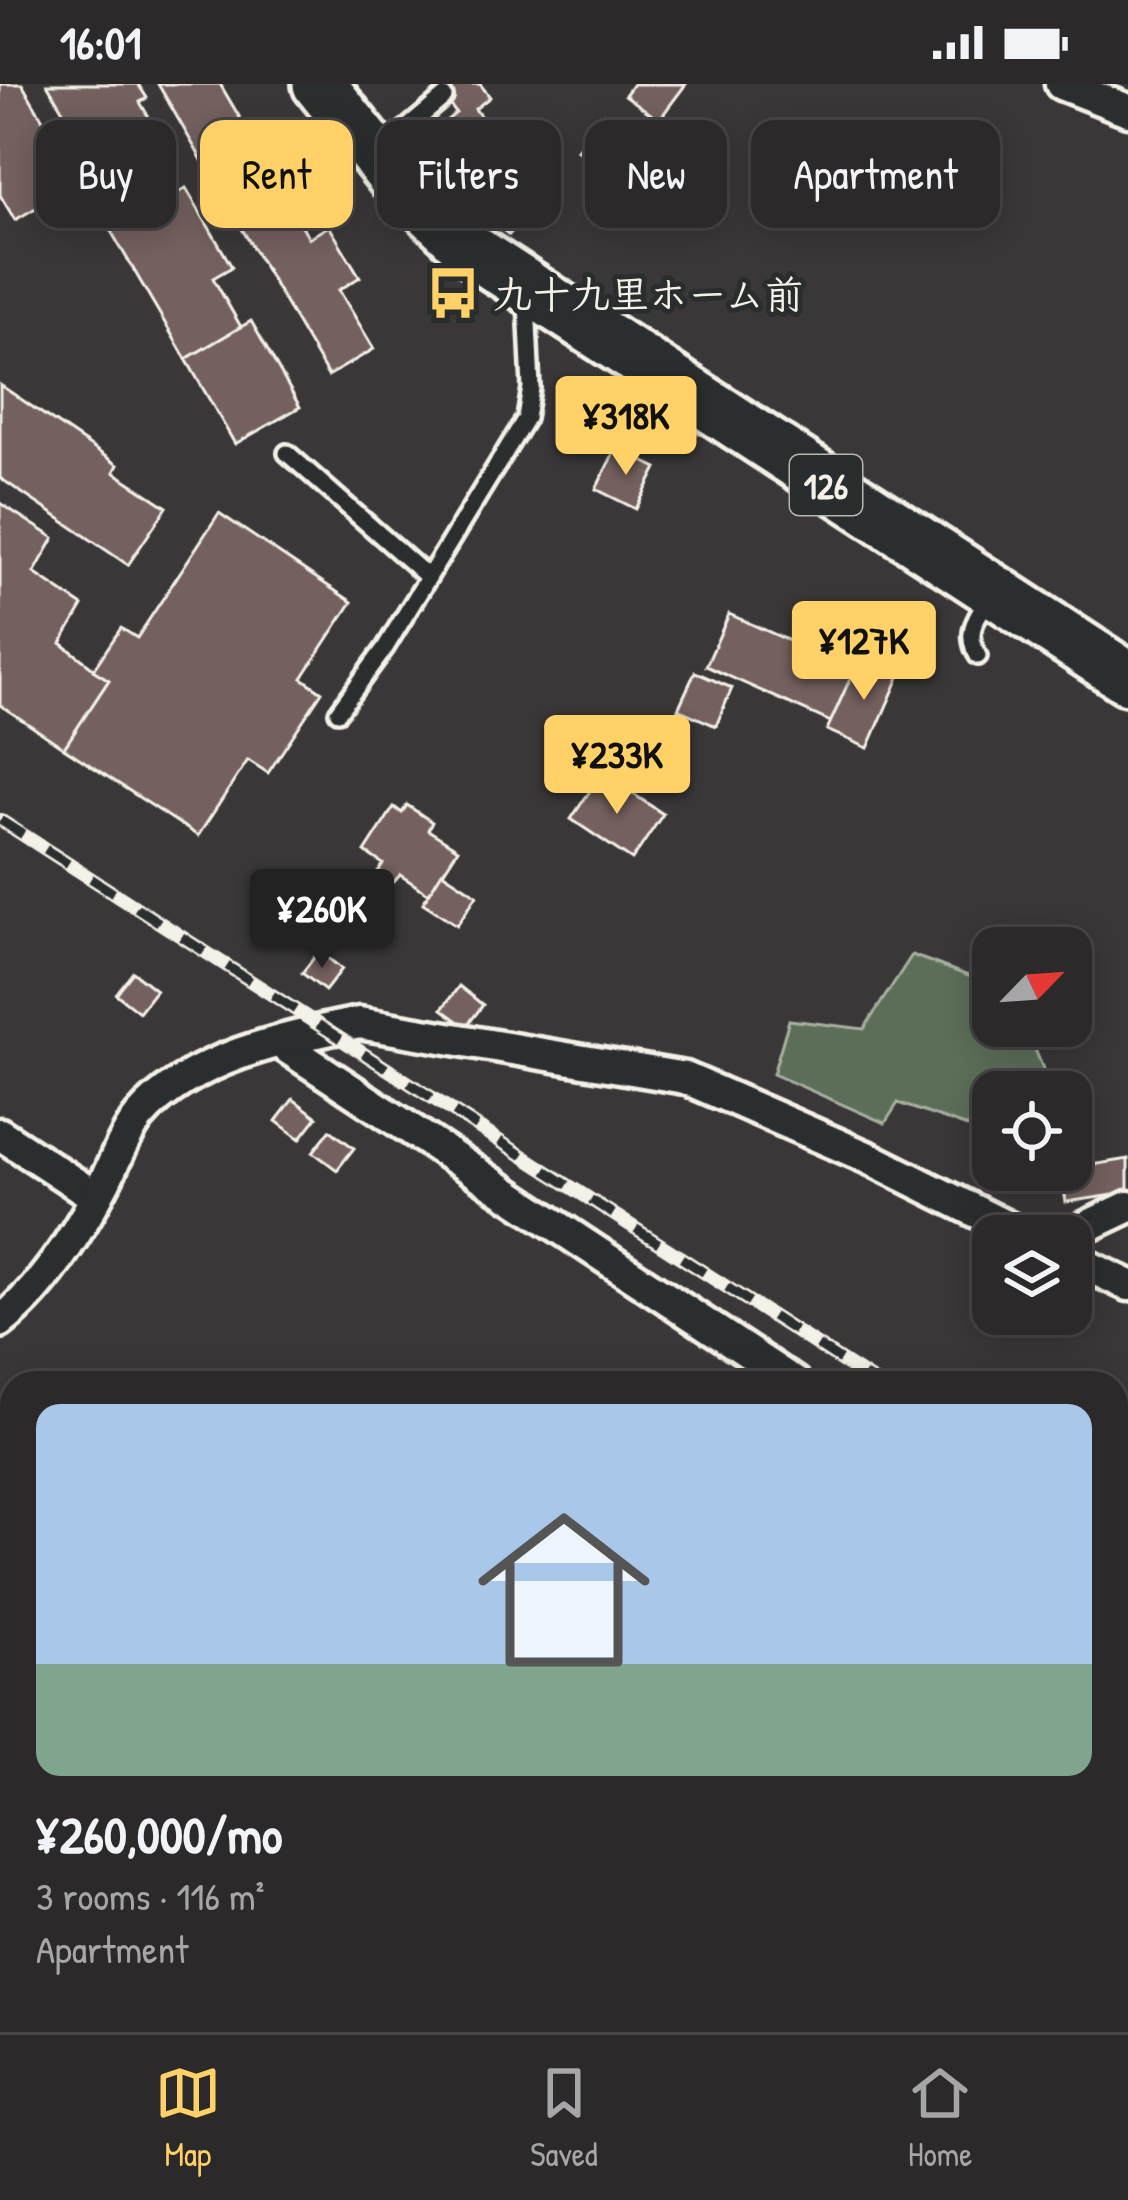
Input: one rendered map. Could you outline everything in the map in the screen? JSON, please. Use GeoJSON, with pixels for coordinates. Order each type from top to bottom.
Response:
{"type":"FeatureCollection","features":[{"type":"Feature","properties":{"kind":"highway","name":"126"},"geometry":{"type":"LineString","coordinates":[[319,84],[376,155],[471,250],[1128,678]]}},
{"type":"Feature","properties":{"kind":"street"},"geometry":{"type":"LineString","coordinates":[[1061,84],[1128,110]]}},
{"type":"Feature","properties":{"kind":"street"},"geometry":{"type":"LineString","coordinates":[[0,1322],[29,1298],[96,1197],[138,1118],[170,1088],[200,1071],[280,1043],[359,1023],[393,1025],[686,1078],[871,1159],[983,1215]]}},
{"type":"Feature","properties":{"kind":"street"},"geometry":{"type":"LineString","coordinates":[[280,1043],[777,1371]]}},
{"type":"Feature","properties":{"kind":"street"},"geometry":{"type":"LineString","coordinates":[[0,1134],[96,1197]]}},
{"type":"Feature","properties":{"kind":"street"},"geometry":{"type":"LineString","coordinates":[[1092,1224],[1128,1207]]}},
{"type":"Feature","properties":{"kind":"street"},"geometry":{"type":"LineString","coordinates":[[1092,1268],[1128,1285]]}},
{"type":"Feature","properties":{"kind":"lane"},"geometry":{"type":"LineString","coordinates":[[376,155],[444,98]]}},
{"type":"Feature","properties":{"kind":"lane"},"geometry":{"type":"LineString","coordinates":[[338,712],[428,578],[526,418],[531,388],[526,288]]}},
{"type":"Feature","properties":{"kind":"lane"},"geometry":{"type":"LineString","coordinates":[[287,453],[428,578]]}},
{"type":"Feature","properties":{"kind":"lane"},"geometry":{"type":"LineString","coordinates":[[978,656],[970,643],[971,629],[993,592]]}},
{"type":"Feature","properties":{"kind":"green space"},"geometry":{"type":"Polygon","coordinates":[[[912,955],[972,977],[972,1047],[1034,1047],[1044,1071],[972,1071],[972,1129],[898,1103],[885,1123],[773,1074],[789,1020],[864,1029],[912,955]]]}},
{"type":"Feature","properties":{"kind":"building"},"geometry":{"type":"Polygon","coordinates":[[[0,84],[22,84],[43,120],[36,120],[36,208],[15,220],[0,195],[0,84]]]}},
{"type":"Feature","properties":{"kind":"building"},"geometry":{"type":"Polygon","coordinates":[[[47,84],[138,84],[147,98],[140,102],[150,120],[69,120],[47,84]]]}},
{"type":"Feature","properties":{"kind":"building"},"geometry":{"type":"Polygon","coordinates":[[[158,84],[220,84],[241,120],[200,120],[200,157],[158,84]]]}},
{"type":"Feature","properties":{"kind":"building"},"geometry":{"type":"Polygon","coordinates":[[[434,84],[480,84],[490,97],[475,109],[483,120],[447,120],[456,113],[434,84]]]}},
{"type":"Feature","properties":{"kind":"building"},"geometry":{"type":"Polygon","coordinates":[[[633,84],[686,84],[659,120],[625,95],[633,84]]]}},
{"type":"Feature","properties":{"kind":"building"},"geometry":{"type":"Polygon","coordinates":[[[186,188],[200,212],[200,228],[209,228],[232,267],[213,278],[241,327],[186,359],[109,228],[176,228],[176,191],[186,188]]]}},
{"type":"Feature","properties":{"kind":"building"},"geometry":{"type":"Polygon","coordinates":[[[241,228],[303,228],[309,238],[330,228],[360,277],[339,290],[374,349],[328,376],[241,228]]]}},
{"type":"Feature","properties":{"kind":"building"},"geometry":{"type":"Polygon","coordinates":[[[251,321],[300,407],[235,444],[186,359],[251,321]]]}},
{"type":"Feature","properties":{"kind":"building"},"geometry":{"type":"Polygon","coordinates":[[[0,385],[118,465],[114,472],[167,507],[128,565],[0,478],[0,385]]]}},
{"type":"Feature","properties":{"kind":"building"},"geometry":{"type":"Polygon","coordinates":[[[616,448],[657,468],[636,509],[596,489],[616,448]]]}},
{"type":"Feature","properties":{"kind":"building"},"geometry":{"type":"Polygon","coordinates":[[[0,503],[54,538],[34,573],[83,606],[61,643],[109,680],[64,748],[0,705],[0,503]]]}},
{"type":"Feature","properties":{"kind":"building"},"geometry":{"type":"Polygon","coordinates":[[[219,513],[352,602],[302,678],[322,692],[268,773],[248,760],[198,836],[64,748],[109,680],[93,670],[121,628],[137,638],[219,513]]]}},
{"type":"Feature","properties":{"kind":"building"},"geometry":{"type":"Polygon","coordinates":[[[729,614],[854,670],[831,722],[706,666],[729,614]]]}},
{"type":"Feature","properties":{"kind":"building"},"geometry":{"type":"Polygon","coordinates":[[[860,657],[900,675],[868,748],[827,730],[860,657]]]}},
{"type":"Feature","properties":{"kind":"building"},"geometry":{"type":"Polygon","coordinates":[[[695,672],[732,688],[716,726],[678,709],[695,672]]]}},
{"type":"Feature","properties":{"kind":"building"},"geometry":{"type":"Polygon","coordinates":[[[626,734],[651,745],[641,768],[616,758],[626,734]]]}},
{"type":"Feature","properties":{"kind":"building"},"geometry":{"type":"Polygon","coordinates":[[[602,773],[663,814],[632,860],[571,819],[602,773]]]}},
{"type":"Feature","properties":{"kind":"building"},"geometry":{"type":"Polygon","coordinates":[[[407,805],[432,822],[428,830],[458,849],[429,894],[400,875],[394,882],[378,872],[383,864],[365,852],[394,807],[402,813],[407,805]]]}},
{"type":"Feature","properties":{"kind":"building"},"geometry":{"type":"Polygon","coordinates":[[[442,872],[477,895],[457,925],[423,903],[442,872]]]}},
{"type":"Feature","properties":{"kind":"building"},"geometry":{"type":"Polygon","coordinates":[[[319,951],[342,969],[325,991],[302,973],[319,951]]]}},
{"type":"Feature","properties":{"kind":"building"},"geometry":{"type":"Polygon","coordinates":[[[133,972],[156,990],[139,1012],[116,994],[133,972]]]}},
{"type":"Feature","properties":{"kind":"building"},"geometry":{"type":"Polygon","coordinates":[[[459,986],[483,1005],[466,1027],[442,1009],[459,986]]]}},
{"type":"Feature","properties":{"kind":"building"},"geometry":{"type":"Polygon","coordinates":[[[293,1099],[317,1117],[300,1139],[276,1121],[293,1099]]]}},
{"type":"Feature","properties":{"kind":"building"},"geometry":{"type":"Polygon","coordinates":[[[330,1130],[354,1148],[337,1170],[313,1152],[330,1130]]]}},
{"type":"Feature","properties":{"kind":"building"},"geometry":{"type":"Polygon","coordinates":[[[1128,1159],[1128,1193],[1066,1202],[1064,1191],[1092,1191],[1092,1165],[1128,1159]]]}},
{"type":"Feature","properties":{"kind":"railway"},"geometry":{"type":"LineString","coordinates":[[0,820],[857,1371]]}},
{"type":"Feature","properties":{"kind":"place","name":"九十九里ホーム前"},"geometry":{"type":"Point","coordinates":[453,293]}}]}
